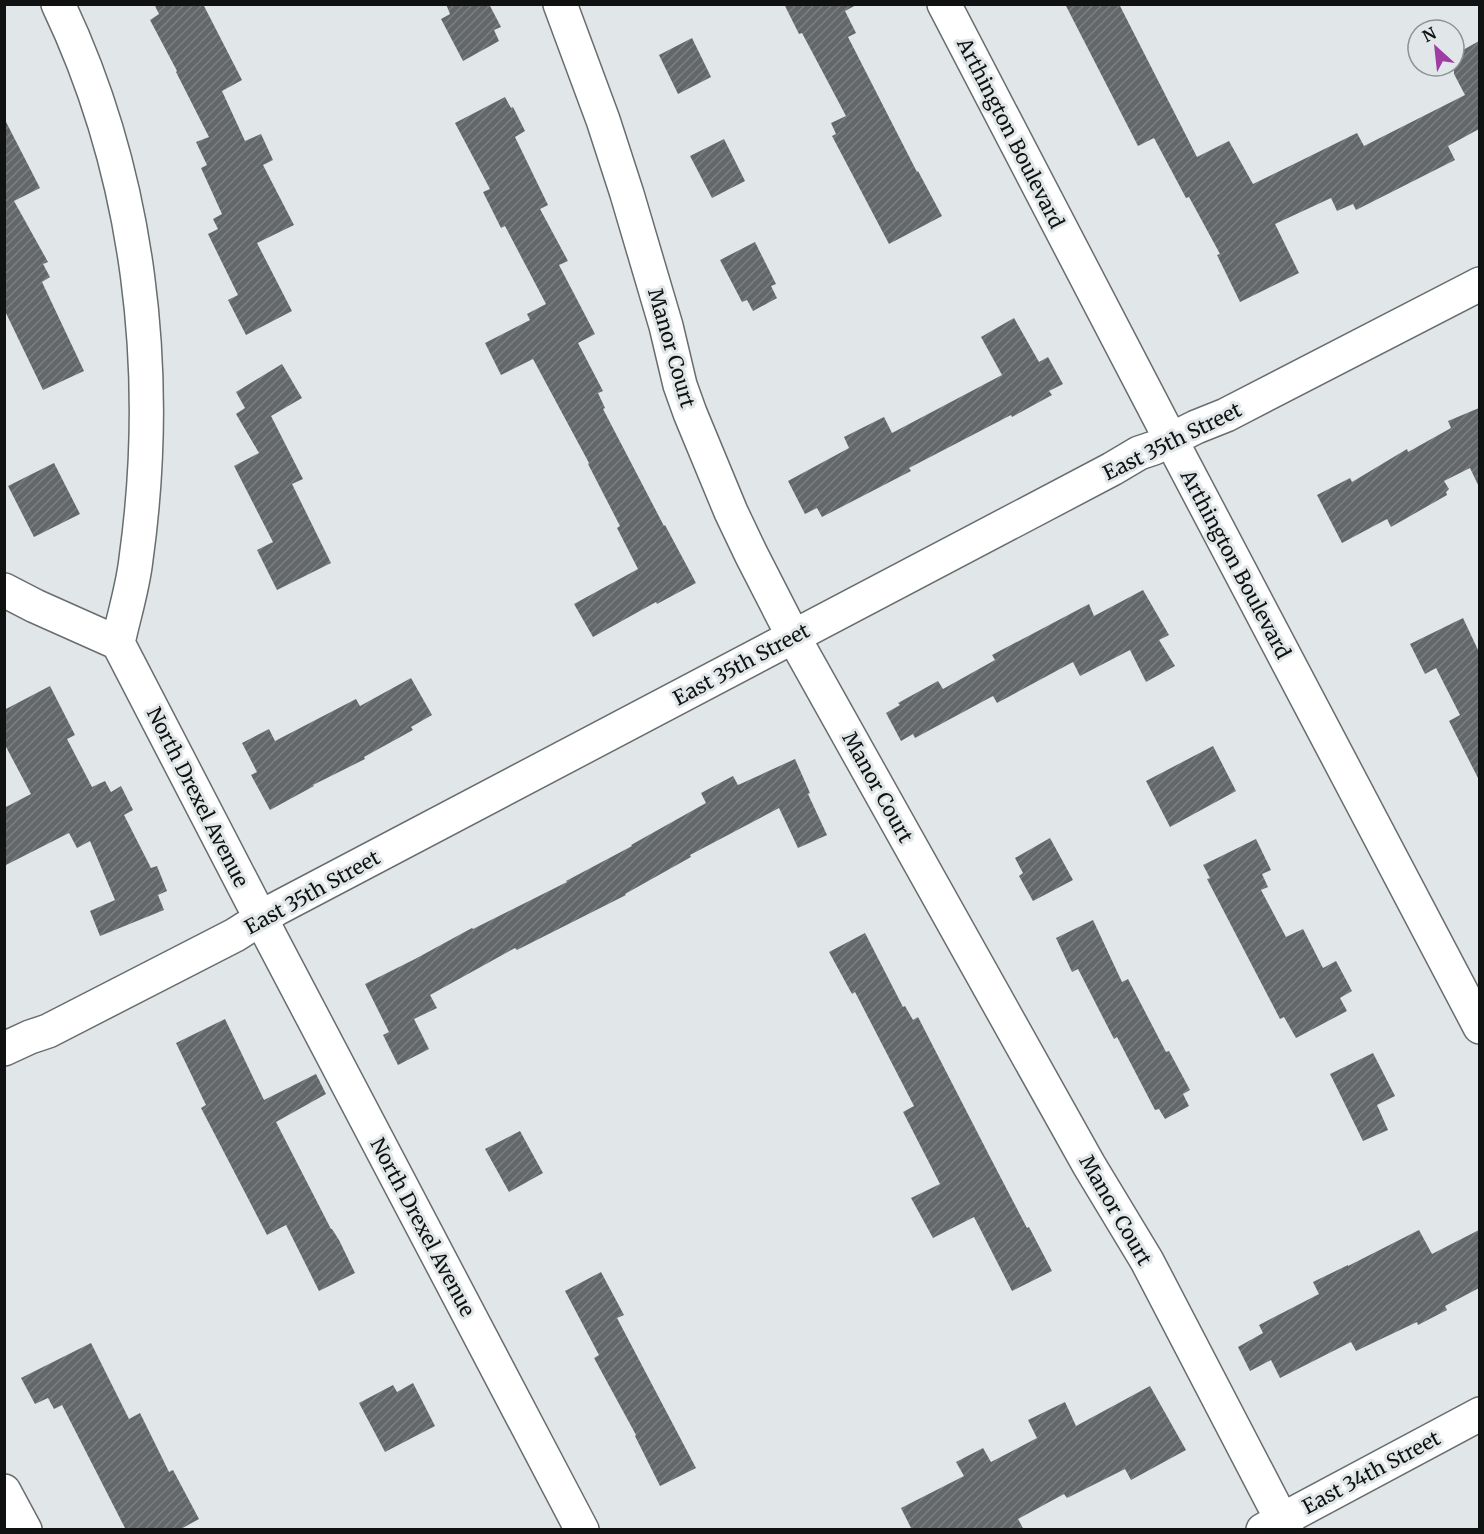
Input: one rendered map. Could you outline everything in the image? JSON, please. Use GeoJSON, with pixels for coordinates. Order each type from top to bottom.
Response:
{"type":"FeatureCollection","features":[{"type":"Feature","properties":{"kind":"street"},"geometry":{"type":"LineString","coordinates":[[4,590],[118,643],[134,573],[143,497],[147,407],[141,300],[130,230],[103,122],[78,49],[58,4]]}},
{"type":"Feature","properties":{"kind":"street","name":"Manor Court"},"geometry":{"type":"LineString","coordinates":[[560,4],[599,108],[627,194],[666,326],[680,385],[731,512],[793,636],[1083,1155],[1147,1261],[1277,1526]]}},
{"type":"Feature","properties":{"kind":"street","name":"Arthington Boulevard"},"geometry":{"type":"LineString","coordinates":[[944,4],[1479,1027]]}},
{"type":"Feature","properties":{"kind":"street","name":"East 35th Street"},"geometry":{"type":"LineString","coordinates":[[4,1049],[48,1031],[235,935],[276,909],[1139,453],[1226,415],[1479,284]]}},
{"type":"Feature","properties":{"kind":"street","name":"North Drexel Avenue"},"geometry":{"type":"LineString","coordinates":[[118,643],[582,1530]]}},
{"type":"Feature","properties":{"kind":"street","name":"East 34th Street"},"geometry":{"type":"LineString","coordinates":[[1277,1526],[1479,1414]]}},
{"type":"Feature","properties":{"kind":"street"},"geometry":{"type":"LineString","coordinates":[[4,1491],[25,1530]]}},
{"type":"Feature","properties":{"kind":"building"},"geometry":{"type":"Polygon","coordinates":[[[154,4],[203,4],[242,80],[222,91],[245,141],[261,134],[273,160],[263,165],[294,225],[257,243],[292,311],[246,335],[228,300],[238,295],[208,234],[218,229],[213,219],[222,214],[201,168],[207,165],[196,142],[209,137],[150,20],[159,14],[154,4]]]}},
{"type":"Feature","properties":{"kind":"building"},"geometry":{"type":"Polygon","coordinates":[[[446,4],[489,4],[501,27],[494,30],[499,41],[463,61],[441,19],[450,14],[446,4]]]}},
{"type":"Feature","properties":{"kind":"building"},"geometry":{"type":"Polygon","coordinates":[[[784,4],[858,4],[845,11],[856,33],[848,37],[942,216],[889,244],[832,136],[836,134],[831,123],[846,116],[784,4]]]}},
{"type":"Feature","properties":{"kind":"building"},"geometry":{"type":"Polygon","coordinates":[[[1065,4],[1119,4],[1197,157],[1229,141],[1253,184],[1357,133],[1364,146],[1465,95],[1456,78],[1466,78],[1466,48],[1479,41],[1479,129],[1448,146],[1455,160],[1356,210],[1353,204],[1337,211],[1331,198],[1275,224],[1299,273],[1240,302],[1217,255],[1220,254],[1189,197],[1186,198],[1154,138],[1138,146],[1065,4]]]}},
{"type":"Feature","properties":{"kind":"building"},"geometry":{"type":"Polygon","coordinates":[[[692,38],[711,77],[678,94],[659,55],[692,38]]]}},
{"type":"Feature","properties":{"kind":"building"},"geometry":{"type":"Polygon","coordinates":[[[505,97],[511,108],[513,107],[525,131],[515,137],[548,205],[540,209],[568,261],[559,265],[595,334],[578,343],[603,391],[598,393],[605,408],[603,409],[696,583],[593,637],[574,604],[638,569],[617,528],[620,526],[589,463],[533,359],[501,375],[485,343],[530,320],[527,314],[546,304],[505,226],[501,228],[483,192],[490,189],[455,123],[505,97]]]}},
{"type":"Feature","properties":{"kind":"building"},"geometry":{"type":"Polygon","coordinates":[[[4,118],[40,188],[14,201],[48,262],[43,264],[50,277],[42,282],[84,371],[43,390],[4,309],[4,118]]]}},
{"type":"Feature","properties":{"kind":"building"},"geometry":{"type":"Polygon","coordinates":[[[724,139],[745,181],[712,198],[690,156],[724,139]]]}},
{"type":"Feature","properties":{"kind":"building"},"geometry":{"type":"Polygon","coordinates":[[[755,242],[776,284],[771,286],[777,298],[753,311],[747,300],[742,302],[720,260],[755,242]]]}},
{"type":"Feature","properties":{"kind":"building"},"geometry":{"type":"Polygon","coordinates":[[[1014,318],[1039,362],[1048,357],[1063,384],[1049,391],[1052,395],[909,468],[911,471],[822,517],[817,508],[805,514],[788,481],[849,448],[844,437],[884,417],[892,433],[1002,375],[981,337],[1014,318]]]}},
{"type":"Feature","properties":{"kind":"building"},"geometry":{"type":"Polygon","coordinates":[[[282,364],[302,398],[271,416],[303,479],[292,484],[331,563],[277,590],[257,550],[273,542],[234,466],[259,453],[236,414],[245,408],[236,392],[282,364]]]}},
{"type":"Feature","properties":{"kind":"building"},"geometry":{"type":"Polygon","coordinates":[[[1479,408],[1479,487],[1470,468],[1444,481],[1449,489],[1446,492],[1447,495],[1391,527],[1387,519],[1342,543],[1317,495],[1350,478],[1352,482],[1407,449],[1408,452],[1451,428],[1448,421],[1479,408]]]}},
{"type":"Feature","properties":{"kind":"building"},"geometry":{"type":"Polygon","coordinates":[[[54,463],[80,514],[34,537],[8,486],[54,463]]]}},
{"type":"Feature","properties":{"kind":"building"},"geometry":{"type":"Polygon","coordinates":[[[1143,590],[1169,635],[1159,640],[1175,666],[1146,682],[1130,650],[1080,676],[1073,662],[997,703],[993,696],[915,738],[913,734],[901,741],[886,713],[900,705],[898,703],[938,681],[943,689],[995,660],[992,655],[1089,604],[1094,616],[1143,590]]]}},
{"type":"Feature","properties":{"kind":"building"},"geometry":{"type":"Polygon","coordinates":[[[1463,618],[1479,652],[1479,780],[1449,721],[1460,715],[1436,668],[1425,674],[1410,644],[1463,618]]]}},
{"type":"Feature","properties":{"kind":"building"},"geometry":{"type":"Polygon","coordinates":[[[411,678],[432,715],[411,727],[413,730],[364,757],[365,759],[270,810],[251,775],[257,772],[242,743],[269,729],[275,741],[356,699],[360,706],[411,678]]]}},
{"type":"Feature","properties":{"kind":"building"},"geometry":{"type":"Polygon","coordinates":[[[50,686],[75,735],[67,739],[92,787],[105,781],[111,792],[121,786],[133,810],[124,815],[151,868],[157,866],[167,891],[158,895],[164,910],[100,936],[90,911],[115,900],[90,841],[77,848],[69,833],[4,866],[4,808],[31,794],[4,743],[4,710],[50,686]]]}},
{"type":"Feature","properties":{"kind":"building"},"geometry":{"type":"Polygon","coordinates":[[[1213,746],[1236,791],[1170,827],[1146,781],[1213,746]]]}},
{"type":"Feature","properties":{"kind":"building"},"geometry":{"type":"Polygon","coordinates":[[[795,759],[827,835],[798,848],[779,808],[690,855],[691,857],[626,895],[517,950],[515,948],[430,995],[437,1008],[414,1019],[429,1049],[398,1065],[383,1035],[389,1032],[365,984],[567,882],[632,846],[706,803],[701,793],[733,776],[738,785],[795,759]]]}},
{"type":"Feature","properties":{"kind":"building"},"geometry":{"type":"Polygon","coordinates":[[[1050,838],[1073,880],[1033,901],[1019,876],[1023,873],[1015,858],[1050,838]]]}},
{"type":"Feature","properties":{"kind":"building"},"geometry":{"type":"Polygon","coordinates":[[[1256,839],[1271,870],[1262,874],[1268,887],[1261,890],[1286,937],[1303,929],[1323,968],[1336,961],[1352,991],[1340,998],[1347,1011],[1296,1038],[1284,1017],[1280,1019],[1207,879],[1210,878],[1203,865],[1256,839]]]}},
{"type":"Feature","properties":{"kind":"building"},"geometry":{"type":"Polygon","coordinates":[[[1093,920],[1122,982],[1128,979],[1166,1052],[1169,1051],[1190,1090],[1183,1094],[1189,1106],[1165,1119],[1159,1109],[1155,1110],[1117,1037],[1114,1039],[1078,969],[1072,972],[1056,938],[1093,920]]]}},
{"type":"Feature","properties":{"kind":"building"},"geometry":{"type":"Polygon","coordinates":[[[865,933],[903,1007],[905,1006],[913,1020],[918,1017],[1027,1228],[1029,1227],[1052,1271],[1012,1291],[974,1217],[933,1238],[911,1198],[940,1184],[903,1112],[914,1106],[855,992],[852,994],[829,952],[865,933]]]}},
{"type":"Feature","properties":{"kind":"building"},"geometry":{"type":"Polygon","coordinates":[[[225,1019],[264,1100],[316,1074],[326,1094],[276,1122],[355,1273],[319,1291],[286,1225],[267,1235],[201,1108],[206,1105],[176,1043],[225,1019]]]}},
{"type":"Feature","properties":{"kind":"building"},"geometry":{"type":"Polygon","coordinates":[[[1373,1053],[1395,1096],[1377,1105],[1388,1130],[1363,1141],[1330,1074],[1373,1053]]]}},
{"type":"Feature","properties":{"kind":"building"},"geometry":{"type":"Polygon","coordinates":[[[520,1131],[543,1173],[509,1192],[485,1149],[520,1131]]]}},
{"type":"Feature","properties":{"kind":"building"},"geometry":{"type":"Polygon","coordinates":[[[1419,1230],[1432,1254],[1479,1230],[1479,1288],[1445,1306],[1447,1310],[1418,1325],[1417,1322],[1356,1351],[1351,1342],[1280,1378],[1271,1360],[1250,1371],[1238,1347],[1263,1333],[1259,1325],[1319,1294],[1313,1282],[1419,1230]]]}},
{"type":"Feature","properties":{"kind":"building"},"geometry":{"type":"Polygon","coordinates":[[[601,1272],[624,1315],[617,1318],[696,1468],[660,1486],[636,1435],[594,1358],[599,1355],[565,1291],[601,1272]]]}},
{"type":"Feature","properties":{"kind":"building"},"geometry":{"type":"Polygon","coordinates":[[[91,1343],[129,1419],[140,1413],[169,1472],[173,1470],[199,1519],[179,1530],[126,1530],[62,1405],[54,1409],[48,1398],[35,1404],[21,1378],[91,1343]]]}},
{"type":"Feature","properties":{"kind":"building"},"geometry":{"type":"Polygon","coordinates":[[[413,1383],[435,1426],[385,1452],[359,1403],[393,1385],[397,1392],[413,1383]]]}},
{"type":"Feature","properties":{"kind":"building"},"geometry":{"type":"Polygon","coordinates":[[[1150,1386],[1186,1450],[1131,1480],[1125,1469],[1067,1498],[1064,1494],[1018,1519],[1024,1530],[912,1530],[901,1508],[964,1476],[956,1462],[983,1448],[991,1462],[1037,1438],[1028,1420],[1065,1402],[1076,1426],[1150,1386]]]}}]}
